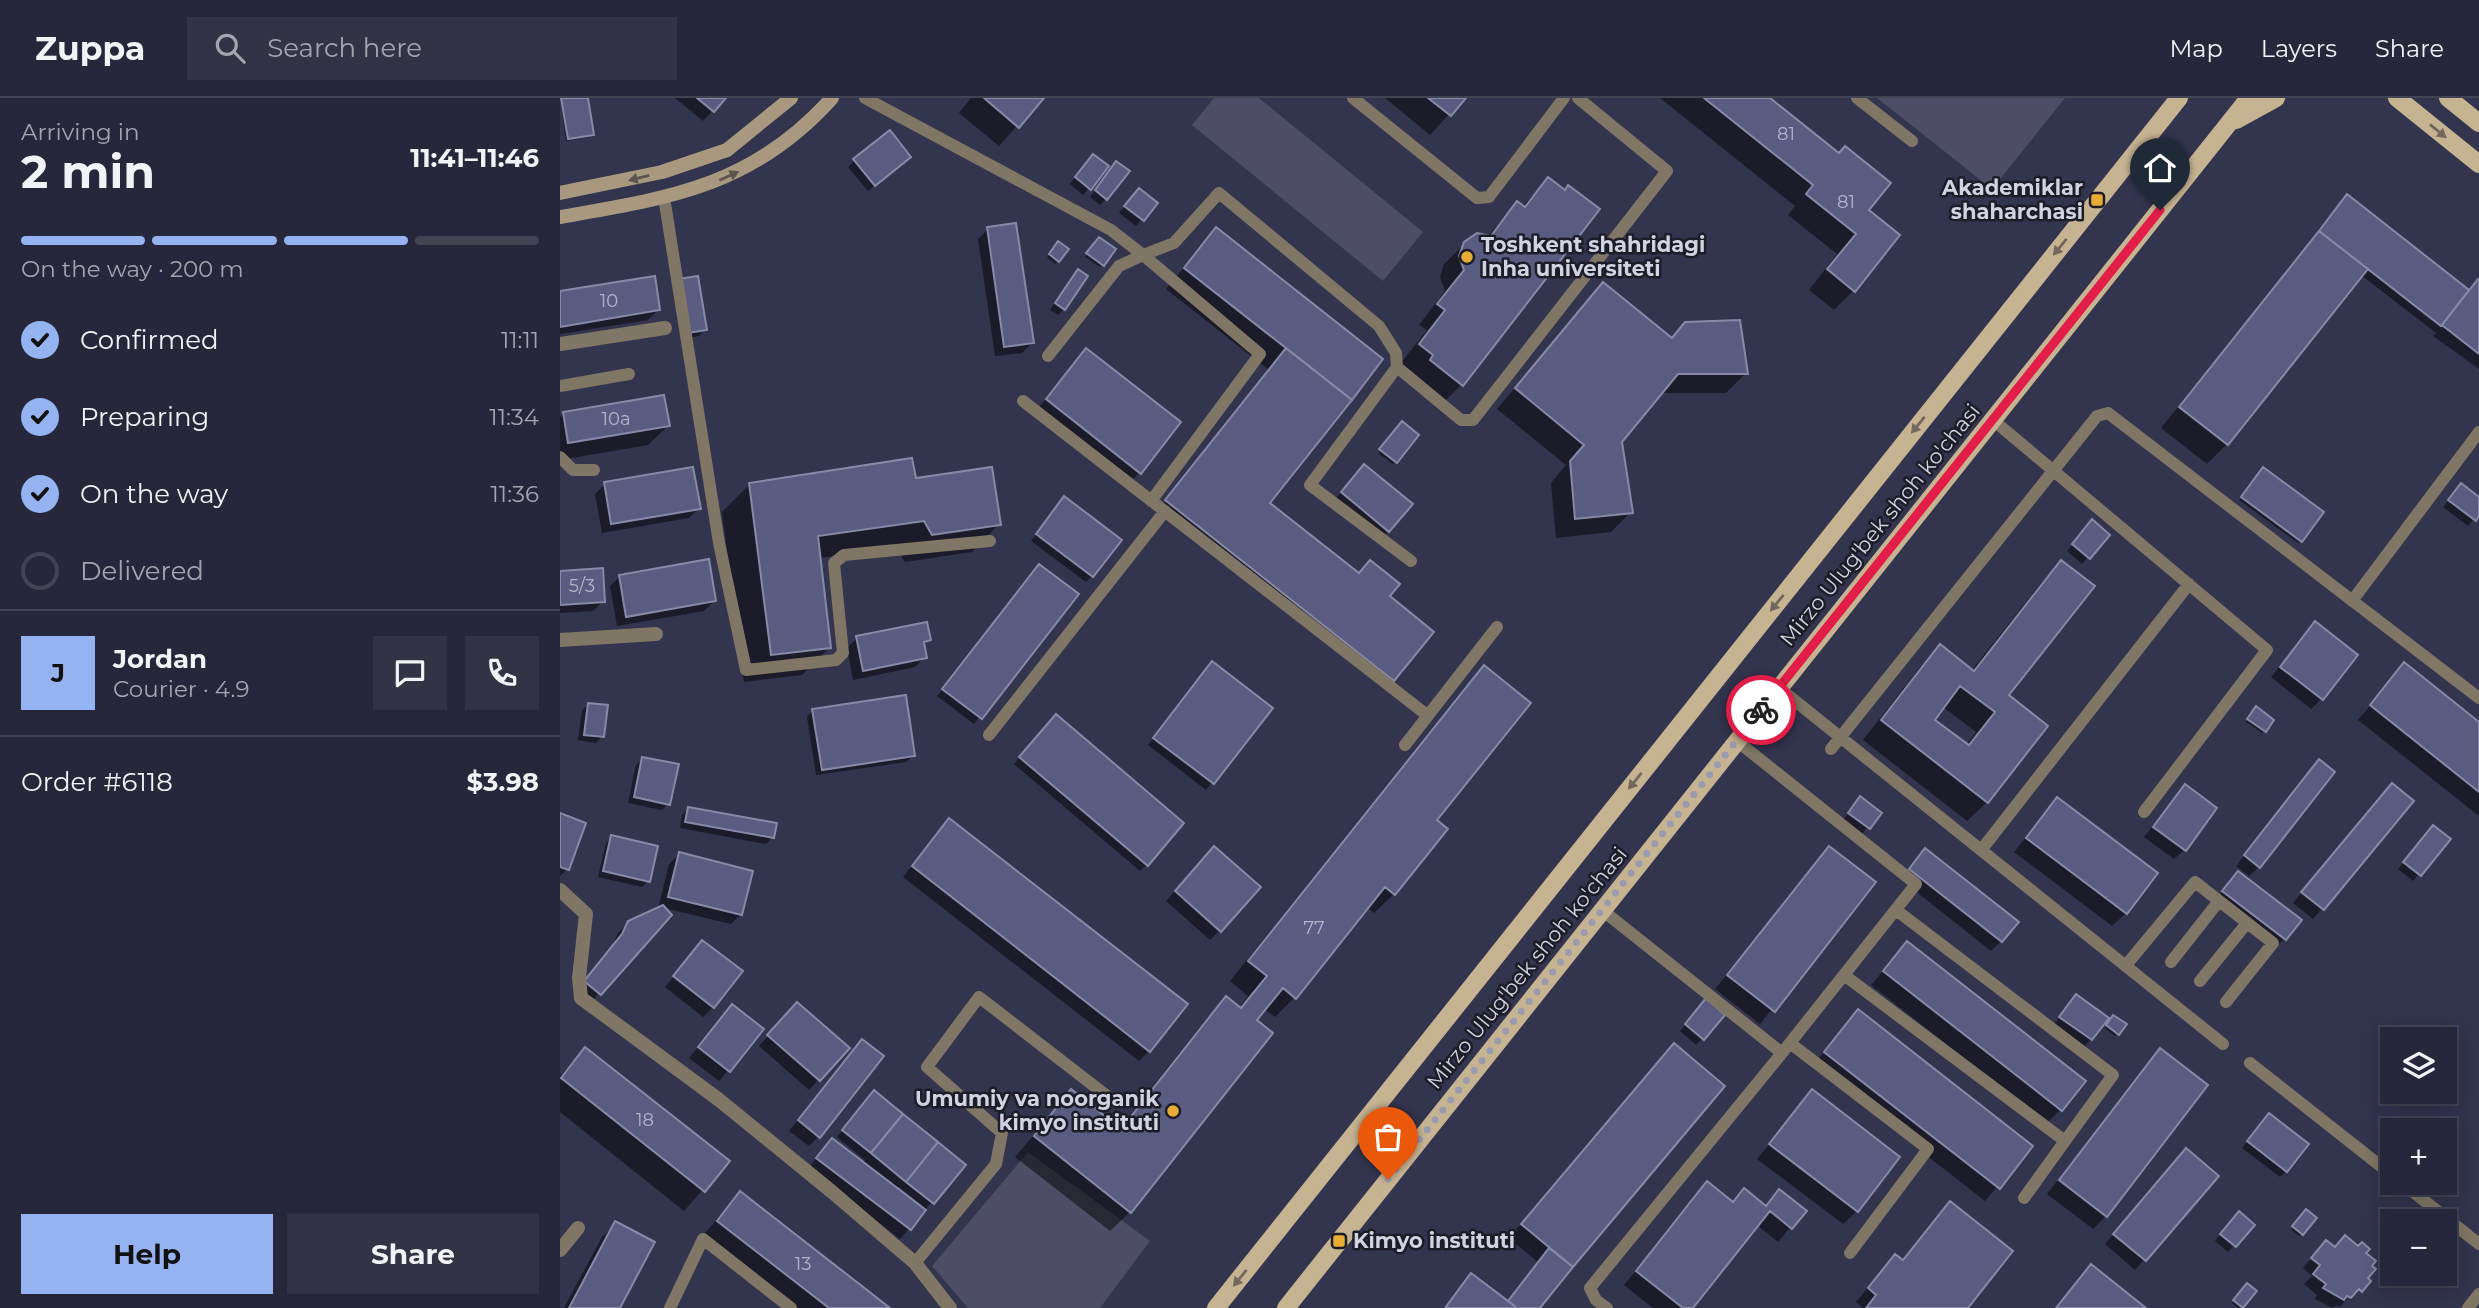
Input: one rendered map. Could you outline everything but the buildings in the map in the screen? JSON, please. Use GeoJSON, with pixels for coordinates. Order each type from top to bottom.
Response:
{"type":"FeatureCollection","features":[{"type":"Feature","properties":{"kind":"main road"},"geometry":{"type":"LineString","coordinates":[[560,193],[662,172],[727,150],[791,98]]}},
{"type":"Feature","properties":{"kind":"main road"},"geometry":{"type":"LineString","coordinates":[[560,217],[664,197],[721,180],[759,161],[797,134],[832,98]]}},
{"type":"Feature","properties":{"kind":"main road","name":"Mirzo Ulug'bek shoh ko'chasi"},"geometry":{"type":"LineString","coordinates":[[1216,1308],[2179,98]]}},
{"type":"Feature","properties":{"kind":"main road","name":"Mirzo Ulug'bek shoh ko'chasi"},"geometry":{"type":"LineString","coordinates":[[1286,1308],[2249,98]]}},
{"type":"Feature","properties":{"kind":"main road"},"geometry":{"type":"LineString","coordinates":[[2227,126],[2276,98]]}},
{"type":"Feature","properties":{"kind":"main road"},"geometry":{"type":"LineString","coordinates":[[2397,98],[2479,164]]}},
{"type":"Feature","properties":{"kind":"main road"},"geometry":{"type":"LineString","coordinates":[[2448,98],[2479,123]]}},
{"type":"Feature","properties":{"kind":"street"},"geometry":{"type":"LineString","coordinates":[[560,344],[665,328]]}},
{"type":"Feature","properties":{"kind":"street"},"geometry":{"type":"LineString","coordinates":[[560,640],[656,634]]}},
{"type":"Feature","properties":{"kind":"street"},"geometry":{"type":"LineString","coordinates":[[560,890],[586,914],[579,978],[581,998],[718,1099],[915,1263],[950,1308]]}},
{"type":"Feature","properties":{"kind":"street"},"geometry":{"type":"LineString","coordinates":[[560,1250],[578,1228]]}},
{"type":"Feature","properties":{"kind":"lane"},"geometry":{"type":"LineString","coordinates":[[865,98],[1111,230],[1260,354],[1151,501]]}},
{"type":"Feature","properties":{"kind":"lane"},"geometry":{"type":"LineString","coordinates":[[1353,98],[1477,198],[1489,197],[1564,98]]}},
{"type":"Feature","properties":{"kind":"lane"},"geometry":{"type":"LineString","coordinates":[[1048,356],[1119,266],[1174,243],[1219,193],[1379,326],[1396,353],[1398,367],[1461,420],[1473,420],[1667,171],[1578,98]]}},
{"type":"Feature","properties":{"kind":"lane"},"geometry":{"type":"LineString","coordinates":[[1857,98],[1912,141]]}},
{"type":"Feature","properties":{"kind":"lane"},"geometry":{"type":"LineString","coordinates":[[664,197],[719,543],[746,670],[836,660],[843,653],[834,563],[844,555],[990,541]]}},
{"type":"Feature","properties":{"kind":"lane"},"geometry":{"type":"LineString","coordinates":[[1398,367],[1310,485],[1411,561]]}},
{"type":"Feature","properties":{"kind":"lane"},"geometry":{"type":"LineString","coordinates":[[560,386],[629,374]]}},
{"type":"Feature","properties":{"kind":"lane"},"geometry":{"type":"LineString","coordinates":[[1023,401],[1427,715]]}},
{"type":"Feature","properties":{"kind":"lane"},"geometry":{"type":"LineString","coordinates":[[1831,749],[2096,416],[2108,413],[2479,698]]}},
{"type":"Feature","properties":{"kind":"lane"},"geometry":{"type":"LineString","coordinates":[[1993,420],[2267,650],[2144,812]]}},
{"type":"Feature","properties":{"kind":"lane"},"geometry":{"type":"LineString","coordinates":[[2352,601],[2479,432]]}},
{"type":"Feature","properties":{"kind":"lane"},"geometry":{"type":"LineString","coordinates":[[560,457],[573,470],[594,470]]}},
{"type":"Feature","properties":{"kind":"lane"},"geometry":{"type":"LineString","coordinates":[[989,735],[1165,511]]}},
{"type":"Feature","properties":{"kind":"lane"},"geometry":{"type":"LineString","coordinates":[[1982,849],[2189,584]]}},
{"type":"Feature","properties":{"kind":"lane"},"geometry":{"type":"LineString","coordinates":[[1405,745],[1497,627]]}},
{"type":"Feature","properties":{"kind":"lane"},"geometry":{"type":"LineString","coordinates":[[1779,688],[2127,964],[2223,1044]]}},
{"type":"Feature","properties":{"kind":"lane"},"geometry":{"type":"LineString","coordinates":[[1607,1308],[1596,1300],[1590,1288],[1916,884],[1737,741]]}},
{"type":"Feature","properties":{"kind":"lane"},"geometry":{"type":"LineString","coordinates":[[2127,964],[2194,882],[2273,943],[2226,1002]]}},
{"type":"Feature","properties":{"kind":"lane"},"geometry":{"type":"LineString","coordinates":[[2171,962],[2219,901]]}},
{"type":"Feature","properties":{"kind":"lane"},"geometry":{"type":"LineString","coordinates":[[1602,910],[1786,1048],[1928,1149],[1850,1253]]}},
{"type":"Feature","properties":{"kind":"lane"},"geometry":{"type":"LineString","coordinates":[[1896,910],[2113,1075],[2024,1198]]}},
{"type":"Feature","properties":{"kind":"lane"},"geometry":{"type":"LineString","coordinates":[[2200,981],[2247,922]]}},
{"type":"Feature","properties":{"kind":"lane"},"geometry":{"type":"LineString","coordinates":[[1844,975],[2065,1141]]}},
{"type":"Feature","properties":{"kind":"lane"},"geometry":{"type":"LineString","coordinates":[[915,1263],[996,1164],[1002,1133],[927,1068],[979,998],[1111,1099]]}},
{"type":"Feature","properties":{"kind":"lane"},"geometry":{"type":"LineString","coordinates":[[2250,1063],[2380,1166]]}},
{"type":"Feature","properties":{"kind":"lane"},"geometry":{"type":"LineString","coordinates":[[2417,1195],[2479,1244]]}},
{"type":"Feature","properties":{"kind":"lane"},"geometry":{"type":"LineString","coordinates":[[670,1308],[704,1239],[791,1308]]}},
{"type":"Feature","properties":{"kind":"lane"},"geometry":{"type":"LineString","coordinates":[[2468,1308],[2479,1294]]}},
{"type":"Feature","properties":{"kind":"shaded area"},"geometry":{"type":"Polygon","coordinates":[[[1214,98],[1259,98],[1423,232],[1383,281],[1192,125],[1214,98]]]}},
{"type":"Feature","properties":{"kind":"shaded area"},"geometry":{"type":"Polygon","coordinates":[[[1877,98],[2065,98],[1992,189],[1877,98]]]}},
{"type":"Feature","properties":{"kind":"shaded area"},"geometry":{"type":"Polygon","coordinates":[[[1028,1152],[1150,1241],[1100,1308],[968,1308],[932,1266],[1028,1152]]]}},
{"type":"Feature","properties":{"kind":"way so far"},"geometry":{"type":"LineString","coordinates":[[1388,1179],[1761,710]]}},
{"type":"Feature","properties":{"kind":"place","name":"Akademiklar shaharchasi"},"geometry":{"type":"Point","coordinates":[2097,200]}},
{"type":"Feature","properties":{"kind":"place","name":"Toshkent shahridagi Inha universiteti"},"geometry":{"type":"Point","coordinates":[1467,257]}},
{"type":"Feature","properties":{"kind":"place","name":"Umumiy va noorganik kimyo instituti"},"geometry":{"type":"Point","coordinates":[1173,1111]}},
{"type":"Feature","properties":{"kind":"place","name":"Kimyo instituti"},"geometry":{"type":"Point","coordinates":[1339,1241]}},
{"type":"Feature","properties":{"kind":"route"},"geometry":{"type":"LineString","coordinates":[[1761,710],[2160,210]]}}]}
